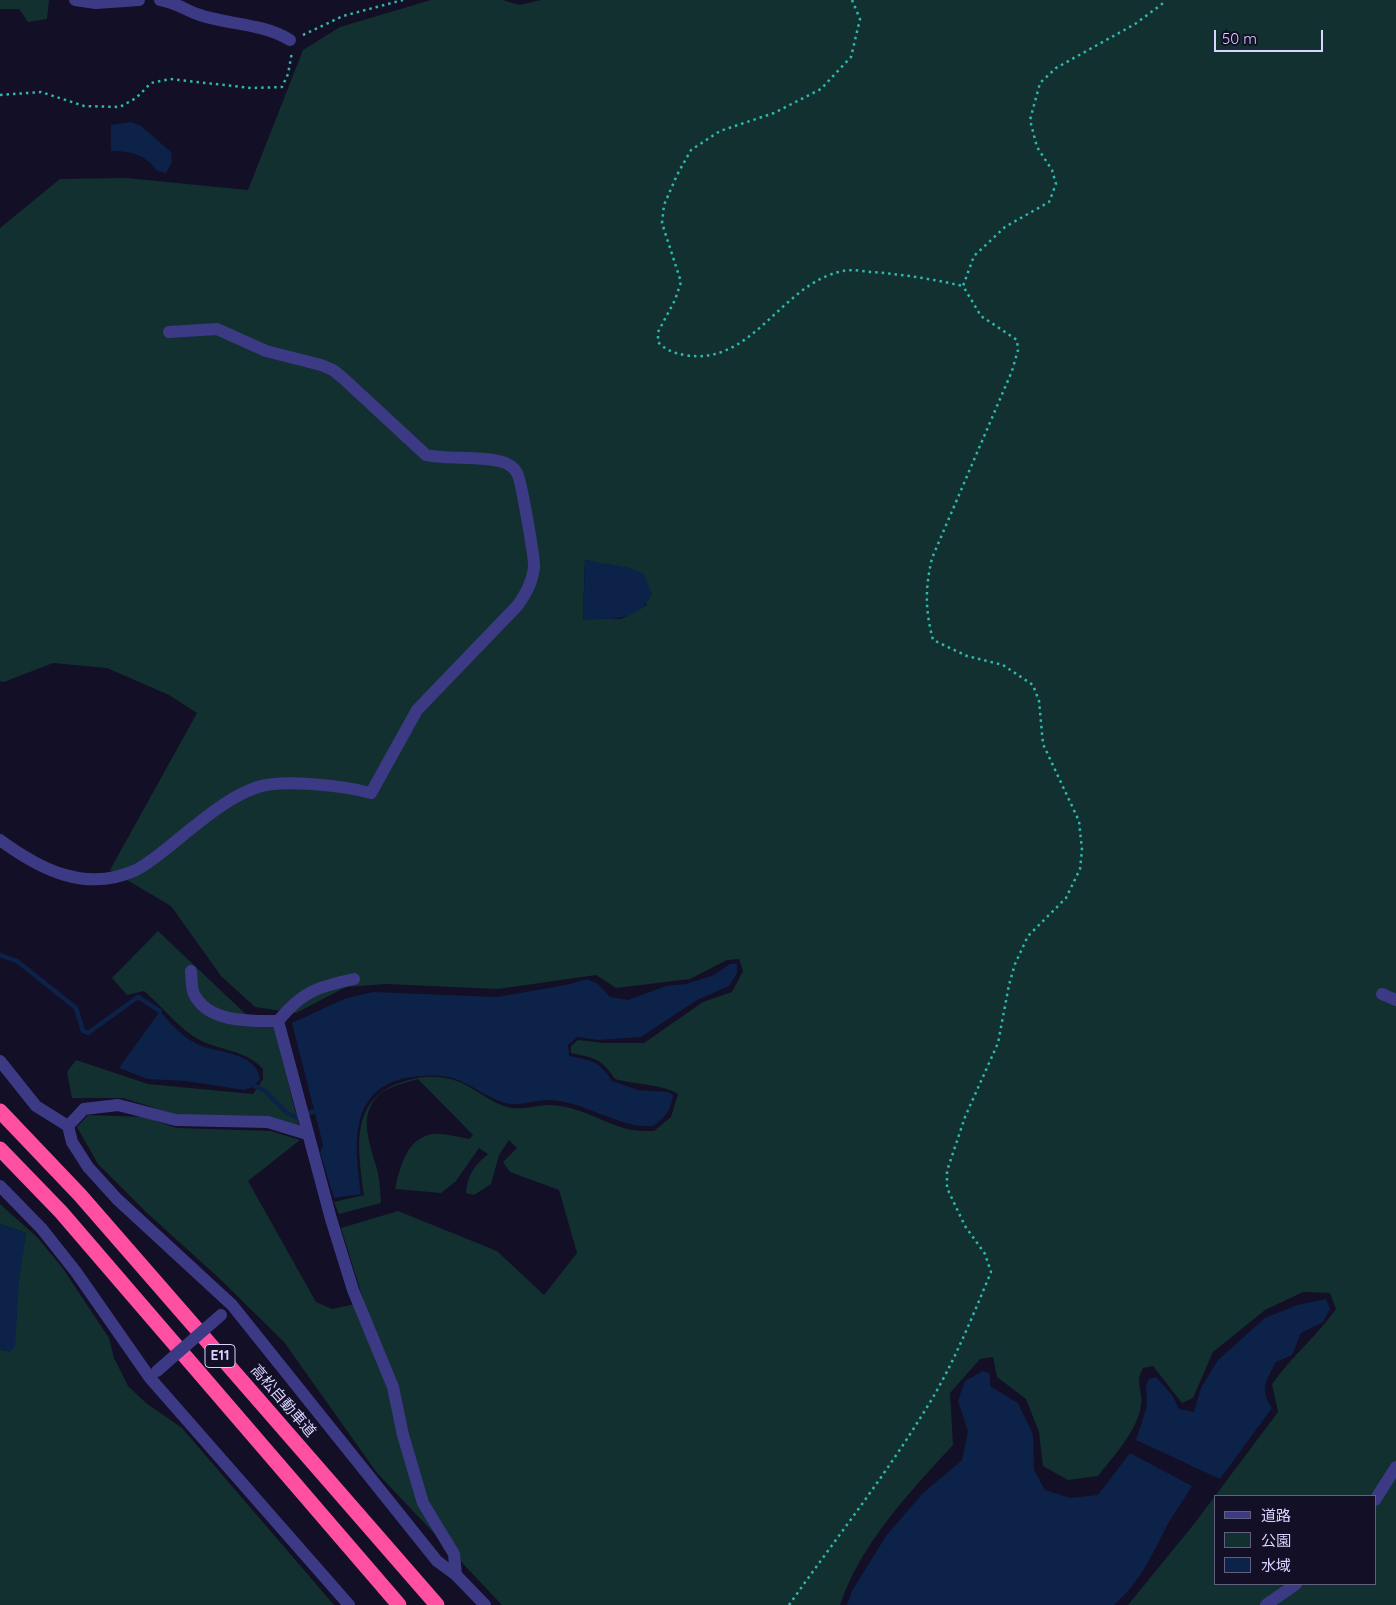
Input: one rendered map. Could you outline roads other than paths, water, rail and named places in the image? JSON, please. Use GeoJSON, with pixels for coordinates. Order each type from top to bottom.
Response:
{"type":"FeatureCollection","features":[{"type":"Feature","properties":{"kind":"highway","name":"高松自動車道"},"geometry":{"type":"LineString","coordinates":[[0,1111],[80,1195],[437,1605]]}},
{"type":"Feature","properties":{"kind":"highway","name":"E11"},"geometry":{"type":"LineString","coordinates":[[0,1149],[61,1212],[400,1605]]}},
{"type":"Feature","properties":{"kind":"street"},"geometry":{"type":"LineString","coordinates":[[75,0],[96,3],[139,0]]}},
{"type":"Feature","properties":{"kind":"street"},"geometry":{"type":"LineString","coordinates":[[160,0],[172,1],[200,15],[245,24],[290,40]]}},
{"type":"Feature","properties":{"kind":"street"},"geometry":{"type":"LineString","coordinates":[[0,840],[26,859],[52,873],[102,881],[137,869],[223,804],[256,788],[278,784],[296,784],[349,787],[371,793],[417,710],[434,690],[518,605],[531,586],[534,565],[518,473],[509,464],[496,460],[442,459],[426,456],[344,379],[333,370],[322,365],[266,351],[217,329],[169,332]]}},
{"type":"Feature","properties":{"kind":"street"},"geometry":{"type":"LineString","coordinates":[[191,971],[193,993],[204,1008],[246,1021],[278,1021]]}},
{"type":"Feature","properties":{"kind":"street"},"geometry":{"type":"LineString","coordinates":[[278,1021],[294,1001],[323,986],[354,979]]}},
{"type":"Feature","properties":{"kind":"street"},"geometry":{"type":"LineString","coordinates":[[1382,994],[1396,1000]]}},
{"type":"Feature","properties":{"kind":"street"},"geometry":{"type":"LineString","coordinates":[[278,1021],[304,1115],[307,1134],[353,1290],[392,1387],[403,1435],[423,1503],[454,1554],[456,1575]]}},
{"type":"Feature","properties":{"kind":"street"},"geometry":{"type":"LineString","coordinates":[[0,1062],[36,1106],[68,1126],[72,1142],[88,1167],[111,1193],[232,1305],[437,1561],[456,1575],[485,1605]]}},
{"type":"Feature","properties":{"kind":"street"},"geometry":{"type":"LineString","coordinates":[[68,1126],[84,1108],[118,1105],[176,1120],[268,1122],[307,1134]]}},
{"type":"Feature","properties":{"kind":"street"},"geometry":{"type":"LineString","coordinates":[[0,1186],[42,1229],[154,1375],[350,1605]]}},
{"type":"Feature","properties":{"kind":"street"},"geometry":{"type":"LineString","coordinates":[[154,1375],[232,1305]]}},
{"type":"Feature","properties":{"kind":"street"},"geometry":{"type":"LineString","coordinates":[[1376,1498],[1396,1467]]}},
{"type":"Feature","properties":{"kind":"street"},"geometry":{"type":"LineString","coordinates":[[1266,1605],[1295,1585]]}},
{"type":"Feature","properties":{"kind":"water"},"geometry":{"type":"Polygon","coordinates":[[[131,122],[141,126],[171,152],[172,162],[166,173],[157,171],[148,161],[137,155],[111,151],[111,125],[131,122]]]}},
{"type":"Feature","properties":{"kind":"water"},"geometry":{"type":"Polygon","coordinates":[[[585,560],[630,568],[644,574],[652,594],[640,610],[632,614],[613,619],[583,620],[585,560]]]}},
{"type":"Feature","properties":{"kind":"water"},"geometry":{"type":"Polygon","coordinates":[[[730,964],[737,964],[737,973],[729,986],[697,1000],[641,1037],[598,1040],[577,1037],[568,1045],[569,1056],[594,1062],[603,1069],[612,1081],[638,1090],[668,1092],[673,1095],[667,1113],[653,1126],[629,1124],[561,1101],[545,1100],[508,1104],[458,1080],[445,1077],[425,1076],[406,1078],[387,1085],[373,1095],[364,1108],[359,1123],[357,1140],[361,1194],[334,1198],[320,1152],[323,1145],[292,1023],[344,999],[373,992],[497,997],[566,985],[587,979],[598,984],[610,997],[628,1000],[666,986],[686,984],[714,975],[730,964]]]}},
{"type":"Feature","properties":{"kind":"water"},"geometry":{"type":"Polygon","coordinates":[[[160,1011],[178,1030],[193,1042],[207,1048],[236,1055],[252,1063],[260,1079],[253,1087],[244,1090],[186,1081],[148,1079],[119,1068],[160,1011]]]}},
{"type":"Feature","properties":{"kind":"water"},"geometry":{"type":"Polygon","coordinates":[[[0,1224],[26,1233],[19,1282],[15,1346],[10,1352],[0,1349],[0,1224]]]}},
{"type":"Feature","properties":{"kind":"water"},"geometry":{"type":"Polygon","coordinates":[[[1326,1299],[1330,1309],[1323,1322],[1301,1333],[1292,1355],[1276,1362],[1265,1385],[1266,1395],[1272,1408],[1220,1479],[1136,1440],[1147,1406],[1146,1385],[1149,1379],[1156,1377],[1172,1395],[1179,1409],[1194,1412],[1201,1388],[1218,1360],[1265,1318],[1297,1305],[1326,1299]]]}},
{"type":"Feature","properties":{"kind":"water"},"geometry":{"type":"Polygon","coordinates":[[[983,1371],[990,1374],[990,1386],[1018,1403],[1033,1434],[1034,1470],[1045,1490],[1070,1498],[1098,1495],[1130,1453],[1192,1486],[1169,1522],[1146,1566],[1132,1587],[1114,1605],[847,1605],[852,1591],[886,1536],[922,1494],[962,1460],[968,1431],[958,1401],[965,1381],[983,1371]]]}},
{"type":"Feature","properties":{"kind":"waterway"},"geometry":{"type":"LineString","coordinates":[[0,955],[17,961],[76,1008],[83,1031],[88,1033],[138,997],[160,1011]]}},
{"type":"Feature","properties":{"kind":"waterway"},"geometry":{"type":"LineString","coordinates":[[249,1083],[265,1091],[287,1113],[296,1117],[319,1110]]}}]}
